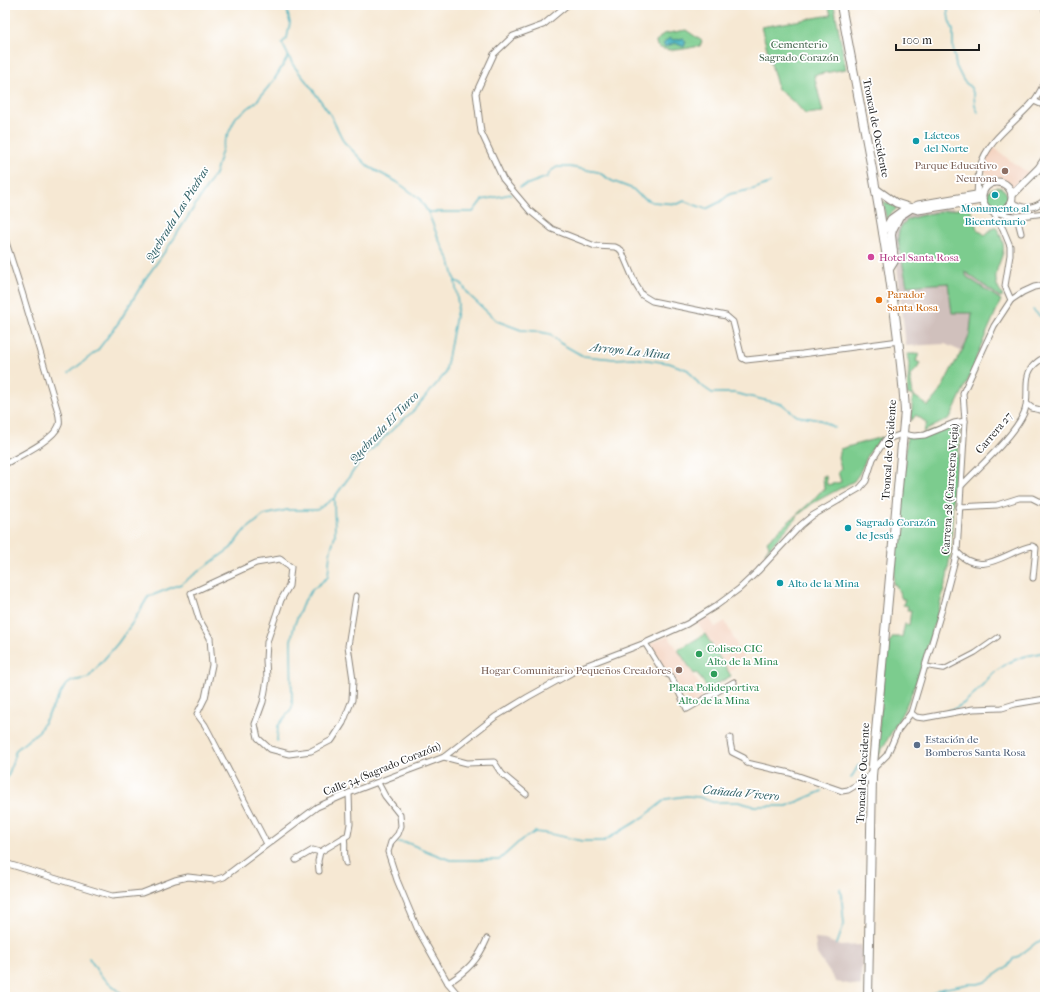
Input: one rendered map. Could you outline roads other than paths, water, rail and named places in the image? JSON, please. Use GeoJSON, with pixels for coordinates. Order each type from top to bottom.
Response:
{"type":"FeatureCollection","features":[{"type":"Feature","properties":{"kind":"main road","name":"Troncal de Occidente"},"geometry":{"type":"LineString","coordinates":[[841,5],[876,189],[904,379],[904,411],[873,769],[868,997]]}},
{"type":"Feature","properties":{"kind":"main road"},"geometry":{"type":"LineString","coordinates":[[980,196],[984,205],[994,212],[1004,210],[1045,159]]}},
{"type":"Feature","properties":{"kind":"main road"},"geometry":{"type":"LineString","coordinates":[[883,233],[896,214],[918,205],[980,196],[991,183],[1003,183],[1009,188],[1012,199]]}},
{"type":"Feature","properties":{"kind":"main road"},"geometry":{"type":"LineString","coordinates":[[876,189],[889,199],[911,208]]}},
{"type":"Feature","properties":{"kind":"main road"},"geometry":{"type":"LineString","coordinates":[[889,269],[894,261],[891,236],[892,230],[899,216],[911,208]]}},
{"type":"Feature","properties":{"kind":"street"},"geometry":{"type":"LineString","coordinates":[[567,5],[543,25],[513,36],[494,54],[476,93],[481,132],[503,179],[530,210],[552,229],[595,246],[615,247],[621,250],[636,285],[642,294],[652,301],[726,316],[732,322],[742,358],[746,360],[899,341]]}},
{"type":"Feature","properties":{"kind":"street"},"geometry":{"type":"LineString","coordinates":[[1044,5],[1045,10]]}},
{"type":"Feature","properties":{"kind":"street"},"geometry":{"type":"LineString","coordinates":[[980,196],[980,167],[991,145],[1034,101],[1045,82]]}},
{"type":"Feature","properties":{"kind":"street"},"geometry":{"type":"LineString","coordinates":[[1034,101],[1045,106]]}},
{"type":"Feature","properties":{"kind":"street"},"geometry":{"type":"LineString","coordinates":[[1012,199],[1021,207],[1032,208],[1045,200]]}},
{"type":"Feature","properties":{"kind":"street"},"geometry":{"type":"LineString","coordinates":[[994,212],[1006,216],[1017,217],[1045,213]]}},
{"type":"Feature","properties":{"kind":"street"},"geometry":{"type":"LineString","coordinates":[[994,212],[1010,246],[1005,286],[1011,300],[1034,287],[1045,285]]}},
{"type":"Feature","properties":{"kind":"street"},"geometry":{"type":"LineString","coordinates":[[1017,217],[1021,233]]}},
{"type":"Feature","properties":{"kind":"street"},"geometry":{"type":"LineString","coordinates":[[5,239],[54,398],[58,412],[59,424],[54,433],[48,438],[5,464]]}},
{"type":"Feature","properties":{"kind":"street","name":"Carrera 28 (Carretera Vieja)"},"geometry":{"type":"LineString","coordinates":[[730,738],[732,752],[744,758],[747,763],[790,773],[842,791],[848,790],[868,778],[873,769],[887,755],[898,730],[911,713],[957,552],[965,420],[963,393],[994,326],[1011,300]]}},
{"type":"Feature","properties":{"kind":"street","name":"Carrera 27"},"geometry":{"type":"LineString","coordinates":[[962,485],[1016,428],[1027,404],[1027,376],[1033,365],[1045,358]]}},
{"type":"Feature","properties":{"kind":"street"},"geometry":{"type":"LineString","coordinates":[[1027,404],[1032,408],[1045,411]]}},
{"type":"Feature","properties":{"kind":"street"},"geometry":{"type":"LineString","coordinates":[[902,434],[914,436],[925,435],[965,420]]}},
{"type":"Feature","properties":{"kind":"street","name":"Calle 34 (Sagrado Corazón)"},"geometry":{"type":"LineString","coordinates":[[5,863],[112,896],[142,893],[175,880],[188,878],[214,880],[224,877],[232,873],[267,844],[318,807],[349,793],[444,757],[495,717],[528,697],[582,667],[645,643],[686,624],[730,596],[758,571],[801,525],[817,513],[860,488],[866,481],[873,459],[885,440],[902,434]]}},
{"type":"Feature","properties":{"kind":"street"},"geometry":{"type":"LineString","coordinates":[[959,506],[997,505],[1019,498],[1027,498],[1040,502],[1045,500]]}},
{"type":"Feature","properties":{"kind":"street"},"geometry":{"type":"LineString","coordinates":[[957,552],[962,557],[976,564],[997,561],[1032,546],[1036,548],[1033,578]]}},
{"type":"Feature","properties":{"kind":"street"},"geometry":{"type":"LineString","coordinates":[[267,844],[197,714],[204,698],[212,665],[210,638],[199,618],[191,593],[256,563],[280,559],[291,567],[289,586],[281,600],[267,642],[267,680],[263,702],[256,724],[258,738],[270,749],[289,754],[311,750],[332,740],[343,723],[352,700],[353,680],[348,646],[356,596]]}},
{"type":"Feature","properties":{"kind":"street"},"geometry":{"type":"LineString","coordinates":[[925,666],[944,669],[970,655],[998,637]]}},
{"type":"Feature","properties":{"kind":"street"},"geometry":{"type":"LineString","coordinates":[[645,643],[663,672],[671,676],[687,709],[734,682]]}},
{"type":"Feature","properties":{"kind":"street"},"geometry":{"type":"LineString","coordinates":[[911,713],[916,717],[924,718],[973,710],[1002,708],[1015,704],[1045,699]]}},
{"type":"Feature","properties":{"kind":"street"},"geometry":{"type":"LineString","coordinates":[[444,757],[467,763],[494,762],[502,774],[526,794]]}},
{"type":"Feature","properties":{"kind":"street"},"geometry":{"type":"LineString","coordinates":[[378,783],[385,796],[400,815],[401,826],[398,834],[391,842],[388,852],[390,862],[418,930],[448,983],[460,997]]}},
{"type":"Feature","properties":{"kind":"street"},"geometry":{"type":"LineString","coordinates":[[319,870],[318,860],[320,852],[348,835],[350,824],[349,793]]}},
{"type":"Feature","properties":{"kind":"street"},"geometry":{"type":"LineString","coordinates":[[344,838],[346,844],[346,863]]}},
{"type":"Feature","properties":{"kind":"street"},"geometry":{"type":"LineString","coordinates":[[296,860],[314,850],[320,852]]}},
{"type":"Feature","properties":{"kind":"street"},"geometry":{"type":"LineString","coordinates":[[448,983],[472,965],[479,956],[487,939]]}},
{"type":"Feature","properties":{"kind":"water"},"geometry":{"type":"Polygon","coordinates":[[[671,38],[673,40],[683,38],[686,42],[684,47],[675,43],[665,47],[663,44],[671,38]]]}},
{"type":"Feature","properties":{"kind":"waterway","name":"Quebrada El Turco"},"geometry":{"type":"LineString","coordinates":[[5,780],[9,774],[16,750],[39,731],[65,686],[72,681],[88,678],[118,643],[148,597],[181,584],[231,548],[242,533],[264,515],[287,510],[317,510],[334,498],[362,459],[413,411],[445,374],[458,305],[455,281],[450,261],[439,240],[428,212],[419,198],[397,182],[369,167],[344,142],[330,114],[293,65],[282,43],[287,38],[290,23],[286,5]]}},
{"type":"Feature","properties":{"kind":"waterway"},"geometry":{"type":"LineString","coordinates":[[947,5],[949,20],[953,30],[953,47],[956,66],[963,80],[971,88],[978,112]]}},
{"type":"Feature","properties":{"kind":"waterway","name":"Quebrada Las Piedras"},"geometry":{"type":"LineString","coordinates":[[69,373],[97,351],[119,322],[146,278],[173,240],[215,174],[224,143],[236,117],[255,103],[274,80],[288,57]]}},
{"type":"Feature","properties":{"kind":"waterway"},"geometry":{"type":"LineString","coordinates":[[520,187],[547,177],[551,171],[557,167],[570,167],[598,172],[612,181],[633,189],[639,195],[652,202],[678,204],[684,201],[706,209],[720,202],[730,194],[754,189],[770,183]]}},
{"type":"Feature","properties":{"kind":"waterway"},"geometry":{"type":"LineString","coordinates":[[428,212],[473,212],[482,200],[511,194]]}},
{"type":"Feature","properties":{"kind":"waterway","name":"Arroyo La Mina"},"geometry":{"type":"LineString","coordinates":[[455,281],[461,283],[470,296],[497,321],[521,330],[550,334],[560,343],[583,356],[614,359],[633,358],[669,363],[688,370],[699,384],[712,393],[734,393],[782,404],[797,416],[821,420],[835,428]]}},
{"type":"Feature","properties":{"kind":"waterway"},"geometry":{"type":"LineString","coordinates":[[1033,310],[1041,317],[1045,318]]}},
{"type":"Feature","properties":{"kind":"waterway"},"geometry":{"type":"LineString","coordinates":[[277,741],[278,726],[292,708],[291,641],[294,626],[303,603],[312,590],[328,577],[330,553],[335,535],[334,499]]}},
{"type":"Feature","properties":{"kind":"waterway"},"geometry":{"type":"LineString","coordinates":[[947,711],[964,703],[993,673],[1008,663],[1022,657],[1045,652]]}},
{"type":"Feature","properties":{"kind":"waterway"},"geometry":{"type":"LineString","coordinates":[[920,715],[928,715]]}},
{"type":"Feature","properties":{"kind":"waterway"},"geometry":{"type":"LineString","coordinates":[[851,778],[858,766],[864,764]]}},
{"type":"Feature","properties":{"kind":"waterway","name":"Cañada Vivero"},"geometry":{"type":"LineString","coordinates":[[396,842],[408,843],[450,860],[499,860],[521,840],[535,832],[582,841],[604,841],[644,817],[666,799],[686,796],[699,797],[713,802],[738,802],[753,806],[787,806],[822,791]]}},
{"type":"Feature","properties":{"kind":"waterway"},"geometry":{"type":"LineString","coordinates":[[837,944],[844,924],[840,889]]}},
{"type":"Feature","properties":{"kind":"waterway"},"geometry":{"type":"LineString","coordinates":[[928,997],[938,990],[985,982],[1008,966],[1014,958],[1019,956],[1037,942],[1045,940]]}},
{"type":"Feature","properties":{"kind":"waterway"},"geometry":{"type":"LineString","coordinates":[[89,958],[100,975],[126,997]]}},
{"type":"Feature","properties":{"kind":"place","name":"Lácteos del Norte"},"geometry":{"type":"Point","coordinates":[916,141]}},
{"type":"Feature","properties":{"kind":"place","name":"Parque Educativo Neurona"},"geometry":{"type":"Point","coordinates":[1005,171]}},
{"type":"Feature","properties":{"kind":"place","name":"Monumento al Bicentenario"},"geometry":{"type":"Point","coordinates":[995,195]}},
{"type":"Feature","properties":{"kind":"place","name":"Hotel Santa Rosa"},"geometry":{"type":"Point","coordinates":[871,257]}},
{"type":"Feature","properties":{"kind":"place","name":"Parador Santa Rosa"},"geometry":{"type":"Point","coordinates":[879,300]}},
{"type":"Feature","properties":{"kind":"place","name":"Sagrado Corazón de Jesús"},"geometry":{"type":"Point","coordinates":[848,528]}},
{"type":"Feature","properties":{"kind":"place","name":"Alto de la Mina"},"geometry":{"type":"Point","coordinates":[780,583]}},
{"type":"Feature","properties":{"kind":"place","name":"Coliseo CIC Alto de la Mina"},"geometry":{"type":"Point","coordinates":[699,654]}},
{"type":"Feature","properties":{"kind":"place","name":"Hogar Comunitario Pequeños Creadores"},"geometry":{"type":"Point","coordinates":[679,670]}},
{"type":"Feature","properties":{"kind":"place","name":"Placa Polideportiva Alto de la Mina"},"geometry":{"type":"Point","coordinates":[714,674]}},
{"type":"Feature","properties":{"kind":"place","name":"Estación de Bomberos Santa Rosa"},"geometry":{"type":"Point","coordinates":[917,745]}},
{"type":"Feature","properties":{"kind":"park label","name":"Cementerio Sagrado Corazón"},"geometry":{"type":"Point","coordinates":[799,50]}}]}
